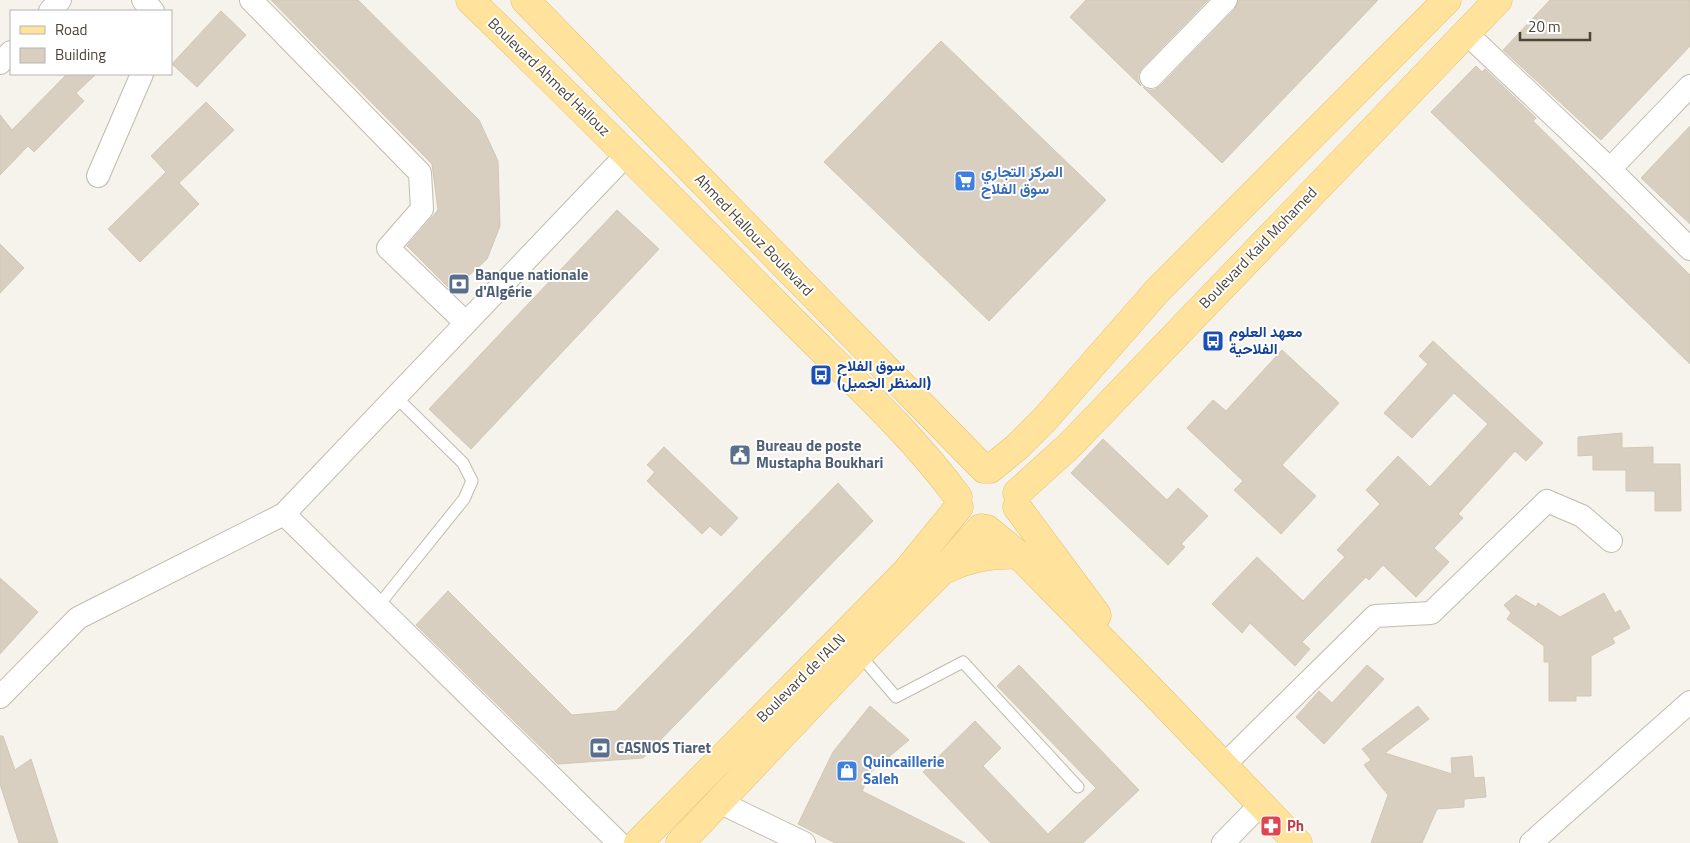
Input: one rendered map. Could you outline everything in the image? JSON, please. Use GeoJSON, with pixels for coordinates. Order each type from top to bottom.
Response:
{"type":"FeatureCollection","features":[{"type":"Feature","properties":{"kind":"main road","name":"Ahmed Hallouz Boulevard"},"geometry":{"type":"LineString","coordinates":[[525,0],[987,469]]}},
{"type":"Feature","properties":{"kind":"main road"},"geometry":{"type":"LineString","coordinates":[[987,469],[1017,447],[1158,290],[1447,0]]}},
{"type":"Feature","properties":{"kind":"main road","name":"Boulevard Kaid Mohamed"},"geometry":{"type":"LineString","coordinates":[[1017,500],[1465,32],[1498,0]]}},
{"type":"Feature","properties":{"kind":"main road","name":"Boulevard Ahmed Hallouz"},"geometry":{"type":"LineString","coordinates":[[478,3],[627,154]]}},
{"type":"Feature","properties":{"kind":"main road"},"geometry":{"type":"LineString","coordinates":[[627,154],[902,428],[933,464],[958,502],[962,515],[967,521],[974,526],[996,529],[1010,521],[1017,500]]}},
{"type":"Feature","properties":{"kind":"main road"},"geometry":{"type":"LineString","coordinates":[[958,502],[963,481],[976,471],[987,469],[998,471],[1011,479],[1017,500],[1158,696]]}},
{"type":"Feature","properties":{"kind":"main road","name":"Boulevard de l'ALN"},"geometry":{"type":"LineString","coordinates":[[638,843],[905,573],[958,502]]}},
{"type":"Feature","properties":{"kind":"main road"},"geometry":{"type":"LineString","coordinates":[[984,528],[1019,555],[1158,696],[1298,843]]}},
{"type":"Feature","properties":{"kind":"main road","name":"Boulevard de l'ALN"},"geometry":{"type":"LineString","coordinates":[[680,843],[859,654],[984,528]]}},
{"type":"Feature","properties":{"kind":"main road"},"geometry":{"type":"LineString","coordinates":[[941,572],[959,562],[978,557],[998,554],[1019,555]]}},
{"type":"Feature","properties":{"kind":"street"},"geometry":{"type":"LineString","coordinates":[[51,10],[60,0]]}},
{"type":"Feature","properties":{"kind":"street"},"geometry":{"type":"LineString","coordinates":[[143,0],[152,10]]}},
{"type":"Feature","properties":{"kind":"street"},"geometry":{"type":"LineString","coordinates":[[251,0],[420,173],[422,209],[388,248],[466,324]]}},
{"type":"Feature","properties":{"kind":"street"},"geometry":{"type":"LineString","coordinates":[[1151,77],[1226,0]]}},
{"type":"Feature","properties":{"kind":"street"},"geometry":{"type":"LineString","coordinates":[[1465,32],[1610,169],[1690,249]]}},
{"type":"Feature","properties":{"kind":"street"},"geometry":{"type":"LineString","coordinates":[[0,64],[10,53]]}},
{"type":"Feature","properties":{"kind":"street"},"geometry":{"type":"LineString","coordinates":[[98,176],[142,75]]}},
{"type":"Feature","properties":{"kind":"street"},"geometry":{"type":"LineString","coordinates":[[1610,169],[1690,86]]}},
{"type":"Feature","properties":{"kind":"street"},"geometry":{"type":"LineString","coordinates":[[0,697],[78,618],[284,514],[627,154]]}},
{"type":"Feature","properties":{"kind":"street"},"geometry":{"type":"LineString","coordinates":[[1224,765],[1376,616],[1431,613],[1547,501],[1582,516],[1611,541]]}},
{"type":"Feature","properties":{"kind":"street"},"geometry":{"type":"LineString","coordinates":[[284,514],[619,843]]}},
{"type":"Feature","properties":{"kind":"street"},"geometry":{"type":"LineString","coordinates":[[1531,843],[1690,702]]}},
{"type":"Feature","properties":{"kind":"street"},"geometry":{"type":"LineString","coordinates":[[719,802],[804,843]]}},
{"type":"Feature","properties":{"kind":"street"},"geometry":{"type":"LineString","coordinates":[[1223,843],[1261,804]]}},
{"type":"Feature","properties":{"kind":"lane"},"geometry":{"type":"LineString","coordinates":[[378,606],[464,500],[472,481],[463,464],[396,397]]}},
{"type":"Feature","properties":{"kind":"lane"},"geometry":{"type":"LineString","coordinates":[[859,654],[896,697],[963,662],[1078,786]]}},
{"type":"Feature","properties":{"kind":"building"},"geometry":{"type":"Polygon","coordinates":[[[271,0],[358,0],[479,120],[498,161],[500,226],[487,259],[452,291],[407,246],[438,210],[432,164],[271,0]]]}},
{"type":"Feature","properties":{"kind":"building"},"geometry":{"type":"Polygon","coordinates":[[[1086,0],[1208,0],[1142,68],[1138,74],[1141,86],[1070,17],[1086,0]]]}},
{"type":"Feature","properties":{"kind":"building"},"geometry":{"type":"Polygon","coordinates":[[[1239,0],[1378,0],[1222,163],[1143,87],[1148,90],[1154,90],[1160,86],[1235,9],[1239,0]]]}},
{"type":"Feature","properties":{"kind":"building"},"geometry":{"type":"Polygon","coordinates":[[[1550,0],[1690,0],[1690,46],[1601,140],[1503,50],[1550,0]]]}},
{"type":"Feature","properties":{"kind":"building"},"geometry":{"type":"Polygon","coordinates":[[[221,11],[246,35],[197,87],[172,64],[221,11]]]}},
{"type":"Feature","properties":{"kind":"building","name":"المركز التجاري سوق الفلاح"},"geometry":{"type":"Polygon","coordinates":[[[941,41],[1106,200],[989,321],[824,162],[941,41]]]}},
{"type":"Feature","properties":{"kind":"building"},"geometry":{"type":"Polygon","coordinates":[[[1476,66],[1482,72],[1485,69],[1536,118],[1533,121],[1690,275],[1690,364],[1431,112],[1476,66]]]}},
{"type":"Feature","properties":{"kind":"building"},"geometry":{"type":"Polygon","coordinates":[[[66,75],[95,75],[76,93],[84,101],[34,152],[28,146],[0,175],[0,115],[12,130],[66,75]]]}},
{"type":"Feature","properties":{"kind":"building"},"geometry":{"type":"Polygon","coordinates":[[[206,102],[234,130],[179,183],[199,204],[140,262],[108,229],[166,172],[151,156],[206,102]]]}},
{"type":"Feature","properties":{"kind":"building"},"geometry":{"type":"Polygon","coordinates":[[[1690,126],[1690,224],[1641,178],[1690,126]]]}},
{"type":"Feature","properties":{"kind":"building"},"geometry":{"type":"Polygon","coordinates":[[[617,210],[659,249],[471,449],[429,409],[617,210]]]}},
{"type":"Feature","properties":{"kind":"building"},"geometry":{"type":"Polygon","coordinates":[[[0,244],[24,268],[0,293],[0,244]]]}},
{"type":"Feature","properties":{"kind":"building"},"geometry":{"type":"Polygon","coordinates":[[[1433,341],[1543,443],[1526,461],[1515,451],[1458,514],[1463,518],[1434,548],[1449,562],[1416,597],[1383,565],[1369,580],[1366,577],[1302,642],[1310,649],[1295,666],[1250,623],[1242,633],[1212,604],[1257,557],[1303,601],[1345,557],[1337,550],[1380,504],[1366,490],[1398,456],[1430,487],[1488,424],[1454,393],[1412,438],[1384,413],[1428,364],[1419,356],[1433,341]]]}},
{"type":"Feature","properties":{"kind":"building"},"geometry":{"type":"Polygon","coordinates":[[[1282,350],[1339,403],[1282,465],[1316,496],[1281,534],[1234,490],[1243,481],[1187,428],[1213,400],[1226,411],[1282,350]]]}},
{"type":"Feature","properties":{"kind":"building"},"geometry":{"type":"Polygon","coordinates":[[[1622,433],[1622,448],[1653,447],[1653,464],[1680,464],[1681,511],[1655,511],[1655,491],[1626,491],[1626,470],[1593,470],[1593,455],[1578,456],[1578,437],[1622,433]]]}},
{"type":"Feature","properties":{"kind":"building"},"geometry":{"type":"Polygon","coordinates":[[[1103,439],[1167,500],[1178,488],[1208,516],[1181,544],[1185,547],[1168,565],[1071,473],[1103,439]]]}},
{"type":"Feature","properties":{"kind":"building"},"geometry":{"type":"Polygon","coordinates":[[[664,447],[738,518],[721,536],[710,526],[702,534],[647,481],[655,472],[647,465],[664,447]]]}},
{"type":"Feature","properties":{"kind":"building"},"geometry":{"type":"Polygon","coordinates":[[[838,483],[873,521],[643,758],[558,764],[416,625],[448,591],[572,715],[616,711],[838,483]]]}},
{"type":"Feature","properties":{"kind":"building"},"geometry":{"type":"Polygon","coordinates":[[[0,578],[38,612],[0,654],[0,578]]]}},
{"type":"Feature","properties":{"kind":"building"},"geometry":{"type":"Polygon","coordinates":[[[1604,593],[1615,613],[1620,610],[1630,628],[1612,638],[1615,643],[1591,656],[1591,696],[1576,696],[1576,701],[1549,701],[1549,662],[1544,662],[1544,646],[1507,619],[1511,613],[1504,605],[1516,595],[1536,607],[1538,603],[1560,617],[1604,593]]]}},
{"type":"Feature","properties":{"kind":"building"},"geometry":{"type":"Polygon","coordinates":[[[1019,665],[1139,790],[1083,843],[991,843],[923,772],[975,721],[1001,748],[983,766],[1048,834],[1096,788],[997,686],[1019,665]]]}},
{"type":"Feature","properties":{"kind":"building"},"geometry":{"type":"Polygon","coordinates":[[[1367,665],[1384,679],[1324,744],[1296,717],[1319,691],[1332,703],[1367,665]]]}},
{"type":"Feature","properties":{"kind":"building"},"geometry":{"type":"Polygon","coordinates":[[[870,706],[909,740],[871,772],[862,791],[965,843],[835,843],[798,824],[833,752],[870,706]]]}},
{"type":"Feature","properties":{"kind":"building"},"geometry":{"type":"Polygon","coordinates":[[[1418,706],[1429,719],[1385,753],[1452,774],[1451,758],[1472,756],[1474,778],[1484,777],[1486,797],[1464,799],[1464,807],[1437,809],[1422,843],[1371,843],[1388,795],[1364,765],[1371,760],[1362,749],[1418,706]]]}},
{"type":"Feature","properties":{"kind":"building"},"geometry":{"type":"Polygon","coordinates":[[[0,736],[3,736],[15,770],[31,759],[58,843],[19,843],[0,784],[0,736]]]}},
{"type":"Feature","properties":{"kind":"place","name":"المركز التجاري سوق الفلاح"},"geometry":{"type":"Point","coordinates":[965,181]}},
{"type":"Feature","properties":{"kind":"place","name":"Banque nationale d'Algérie"},"geometry":{"type":"Point","coordinates":[459,284]}},
{"type":"Feature","properties":{"kind":"place","name":"معهد العلوم الفلاحية"},"geometry":{"type":"Point","coordinates":[1213,341]}},
{"type":"Feature","properties":{"kind":"place","name":"سوق الفلاح (المنظر الجميل)"},"geometry":{"type":"Point","coordinates":[821,375]}},
{"type":"Feature","properties":{"kind":"place","name":"Bureau de poste Mustapha Boukhari"},"geometry":{"type":"Point","coordinates":[740,455]}},
{"type":"Feature","properties":{"kind":"place","name":"CASNOS Tiaret"},"geometry":{"type":"Point","coordinates":[600,748]}},
{"type":"Feature","properties":{"kind":"place","name":"Quincaillerie Saleh"},"geometry":{"type":"Point","coordinates":[847,771]}},
{"type":"Feature","properties":{"kind":"place","name":"Ph"},"geometry":{"type":"Point","coordinates":[1271,826]}}]}
